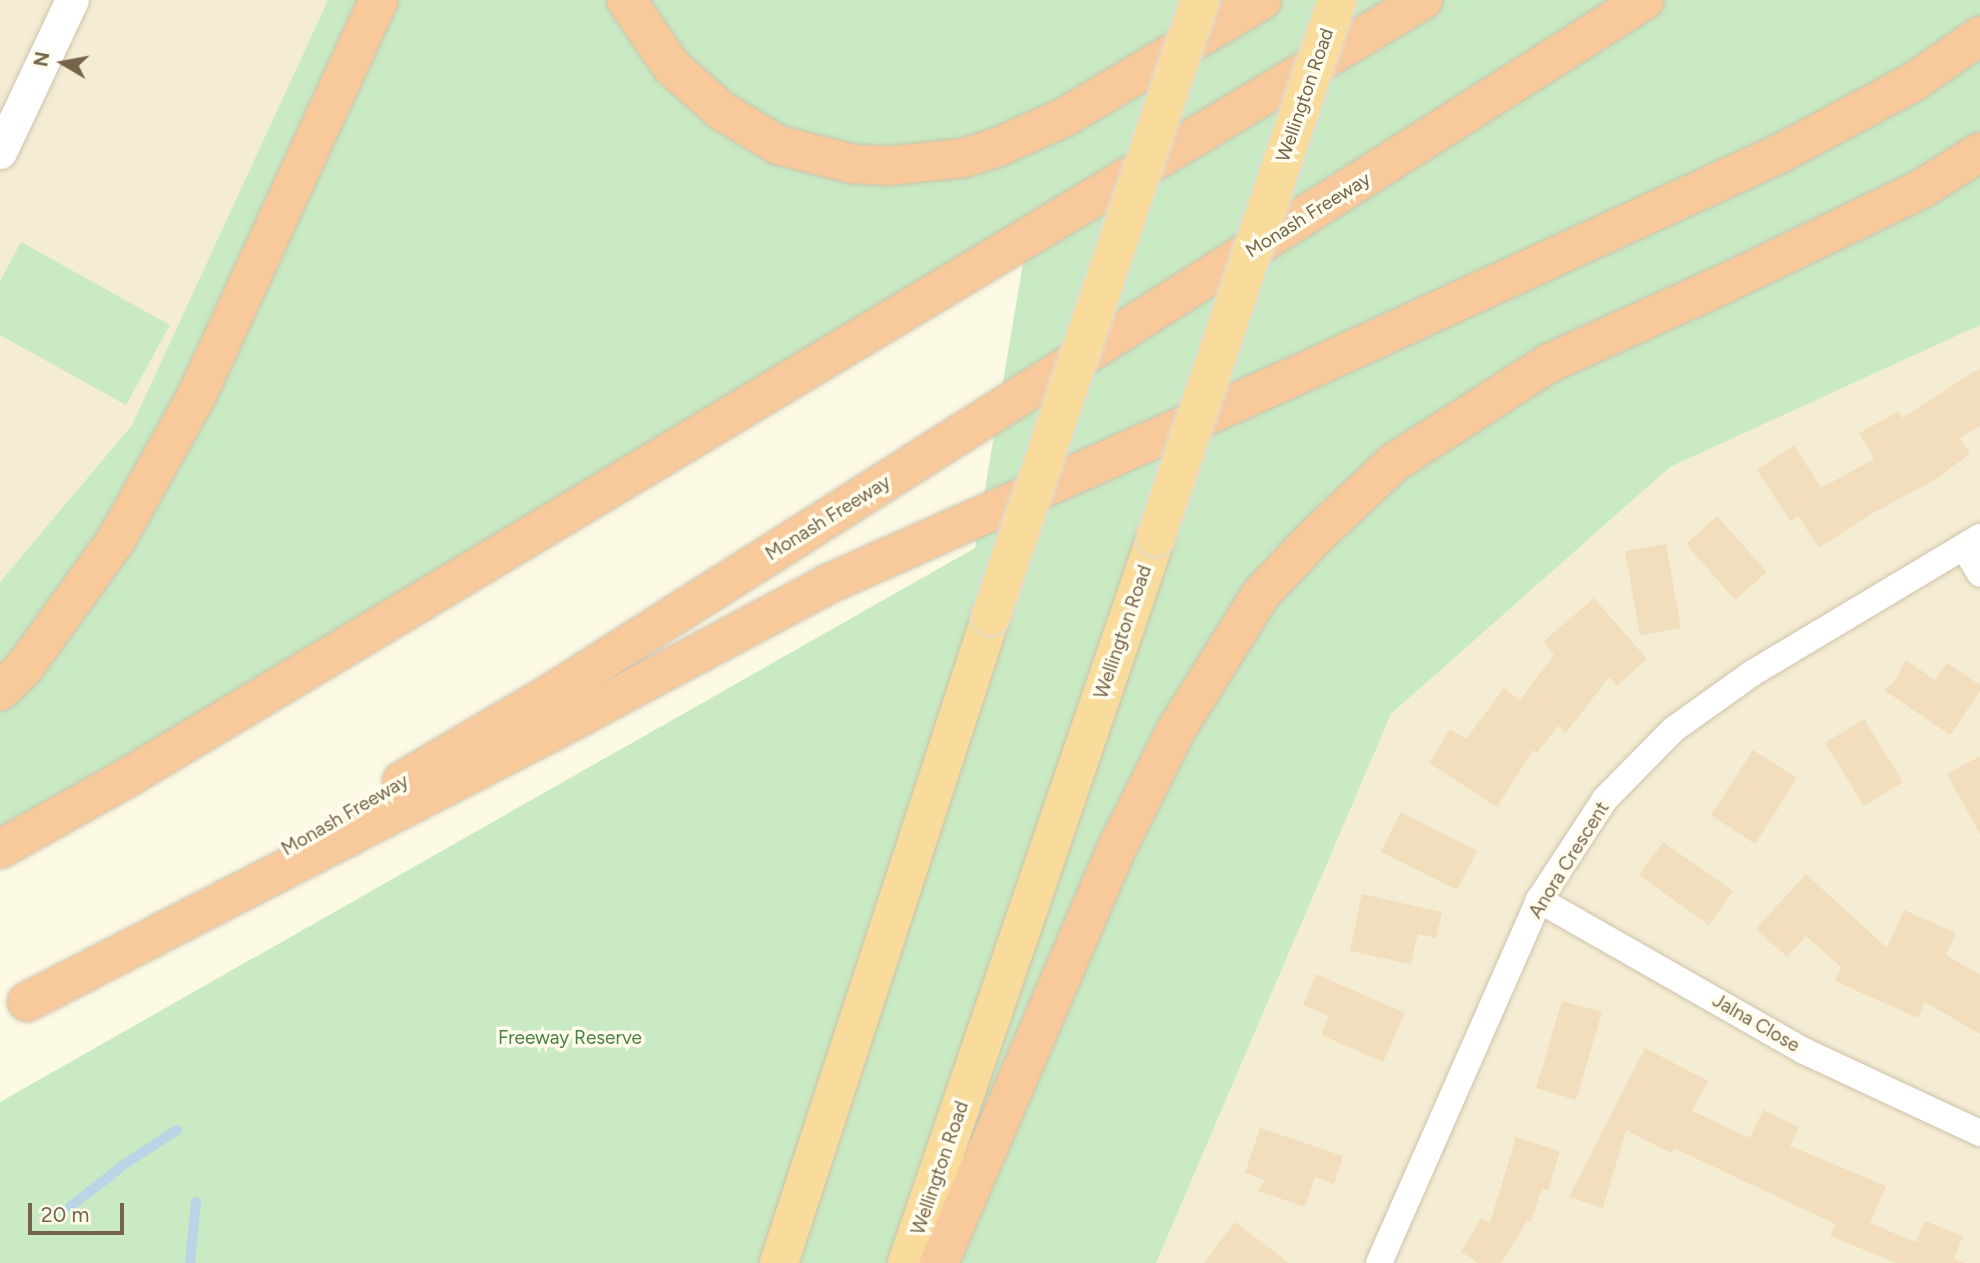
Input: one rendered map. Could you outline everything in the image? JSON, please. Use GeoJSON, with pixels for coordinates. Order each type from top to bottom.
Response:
{"type":"FeatureCollection","features":[{"type":"Feature","properties":{"kind":"highway"},"geometry":{"type":"LineString","coordinates":[[0,691],[24,668],[116,540],[197,395],[379,0]]}},
{"type":"Feature","properties":{"kind":"highway"},"geometry":{"type":"LineString","coordinates":[[626,0],[672,67],[722,110],[778,145],[853,164],[886,166],[964,158],[998,147],[1065,117],[1262,0]]}},
{"type":"Feature","properties":{"kind":"highway","name":"Wellington Road"},"geometry":{"type":"LineString","coordinates":[[908,1263],[1337,0]]}},
{"type":"Feature","properties":{"kind":"highway"},"geometry":{"type":"LineString","coordinates":[[0,849],[130,776],[1423,0]]}},
{"type":"Feature","properties":{"kind":"highway","name":"Monash Freeway"},"geometry":{"type":"LineString","coordinates":[[14,1010],[550,694],[1645,0]]}},
{"type":"Feature","properties":{"kind":"highway"},"geometry":{"type":"LineString","coordinates":[[779,1263],[1193,11]]}},
{"type":"Feature","properties":{"kind":"highway"},"geometry":{"type":"LineString","coordinates":[[14,1010],[551,732],[828,584],[1291,378],[1781,153],[1912,83],[1980,36]]}},
{"type":"Feature","properties":{"kind":"highway"},"geometry":{"type":"LineString","coordinates":[[939,1263],[1119,844],[1176,730],[1261,594],[1315,537],[1395,462],[1549,363],[1726,283],[1923,188],[1980,152]]}},
{"type":"Feature","properties":{"kind":"street"},"geometry":{"type":"LineString","coordinates":[[0,152],[72,0]]}},
{"type":"Feature","properties":{"kind":"street"},"geometry":{"type":"LineString","coordinates":[[1972,542],[1980,574]]}},
{"type":"Feature","properties":{"kind":"street","name":"Anora Crescent"},"geometry":{"type":"LineString","coordinates":[[1379,1263],[1539,900],[1605,799],[1674,729],[1751,674],[1972,542]]}},
{"type":"Feature","properties":{"kind":"street","name":"Jalna Close"},"geometry":{"type":"LineString","coordinates":[[1539,900],[1804,1051],[1980,1133]]}},
{"type":"Feature","properties":{"kind":"shaded area"},"geometry":{"type":"Polygon","coordinates":[[[0,0],[328,0],[132,425],[0,582],[0,0]]]}},
{"type":"Feature","properties":{"kind":"shaded area"},"geometry":{"type":"Polygon","coordinates":[[[1980,325],[1980,1263],[1156,1263],[1391,714],[1670,467],[1980,325]]]}},
{"type":"Feature","properties":{"kind":"green space","name":"Freeway Reserve"},"geometry":{"type":"Polygon","coordinates":[[[328,0],[1980,0],[1980,325],[1670,467],[1391,714],[1156,1263],[0,1263],[0,1102],[975,548],[1027,240],[0,849],[0,582],[132,425],[328,0]]]}},
{"type":"Feature","properties":{"kind":"green space"},"geometry":{"type":"Polygon","coordinates":[[[21,242],[170,325],[126,405],[0,335],[0,281],[21,242]]]}},
{"type":"Feature","properties":{"kind":"building"},"geometry":{"type":"Polygon","coordinates":[[[1980,368],[1980,426],[1960,438],[1970,454],[1936,479],[1871,514],[1819,548],[1798,516],[1790,521],[1757,470],[1794,445],[1821,488],[1874,459],[1859,433],[1899,411],[1902,418],[1980,368]]]}},
{"type":"Feature","properties":{"kind":"building"},"geometry":{"type":"Polygon","coordinates":[[[1717,516],[1767,572],[1735,600],[1686,544],[1717,516]]]}},
{"type":"Feature","properties":{"kind":"building"},"geometry":{"type":"Polygon","coordinates":[[[1666,544],[1681,628],[1640,635],[1625,551],[1666,544]]]}},
{"type":"Feature","properties":{"kind":"building"},"geometry":{"type":"Polygon","coordinates":[[[1594,598],[1647,659],[1617,686],[1609,677],[1566,733],[1558,726],[1537,753],[1533,750],[1497,807],[1429,763],[1450,729],[1466,739],[1504,688],[1520,700],[1554,655],[1543,642],[1594,598]]]}},
{"type":"Feature","properties":{"kind":"building"},"geometry":{"type":"Polygon","coordinates":[[[1906,660],[1935,680],[1947,663],[1980,685],[1980,691],[1950,735],[1884,690],[1894,682],[1906,660]]]}},
{"type":"Feature","properties":{"kind":"building"},"geometry":{"type":"Polygon","coordinates":[[[1864,719],[1903,782],[1864,806],[1825,743],[1864,719]]]}},
{"type":"Feature","properties":{"kind":"building"},"geometry":{"type":"Polygon","coordinates":[[[1753,750],[1797,778],[1755,844],[1711,815],[1753,750]]]}},
{"type":"Feature","properties":{"kind":"building"},"geometry":{"type":"Polygon","coordinates":[[[1980,756],[1980,834],[1947,774],[1980,756]]]}},
{"type":"Feature","properties":{"kind":"building"},"geometry":{"type":"Polygon","coordinates":[[[1401,812],[1477,851],[1457,890],[1381,852],[1401,812]]]}},
{"type":"Feature","properties":{"kind":"building"},"geometry":{"type":"Polygon","coordinates":[[[1663,842],[1733,891],[1709,925],[1639,875],[1663,842]]]}},
{"type":"Feature","properties":{"kind":"building"},"geometry":{"type":"Polygon","coordinates":[[[1806,874],[1887,948],[1904,910],[1956,933],[1946,955],[1980,975],[1980,1034],[1925,1002],[1918,1018],[1835,981],[1841,967],[1806,936],[1787,957],[1756,929],[1806,874]]]}},
{"type":"Feature","properties":{"kind":"building"},"geometry":{"type":"Polygon","coordinates":[[[1362,894],[1442,912],[1436,938],[1418,934],[1411,964],[1350,951],[1362,894]]]}},
{"type":"Feature","properties":{"kind":"building"},"geometry":{"type":"Polygon","coordinates":[[[1316,974],[1405,1013],[1383,1062],[1321,1035],[1329,1016],[1303,1005],[1316,974]]]}},
{"type":"Feature","properties":{"kind":"building"},"geometry":{"type":"Polygon","coordinates":[[[1562,1001],[1602,1012],[1576,1100],[1536,1088],[1562,1001]]]}},
{"type":"Feature","properties":{"kind":"building"},"geometry":{"type":"Polygon","coordinates":[[[1645,1048],[1708,1081],[1692,1111],[1750,1138],[1763,1110],[1799,1127],[1790,1146],[1886,1186],[1870,1223],[1916,1242],[1925,1221],[1963,1236],[1954,1259],[1964,1263],[1897,1263],[1830,1236],[1835,1224],[1674,1148],[1671,1153],[1626,1130],[1603,1208],[1569,1197],[1645,1048]]]}},
{"type":"Feature","properties":{"kind":"building"},"geometry":{"type":"Polygon","coordinates":[[[1260,1128],[1343,1156],[1334,1184],[1315,1177],[1305,1207],[1258,1191],[1265,1180],[1245,1173],[1260,1128]]]}},
{"type":"Feature","properties":{"kind":"building"},"geometry":{"type":"Polygon","coordinates":[[[1516,1137],[1560,1151],[1548,1191],[1542,1188],[1531,1222],[1527,1221],[1501,1263],[1479,1263],[1461,1252],[1481,1218],[1490,1223],[1516,1137]]]}},
{"type":"Feature","properties":{"kind":"building"},"geometry":{"type":"Polygon","coordinates":[[[1235,1222],[1289,1263],[1204,1263],[1235,1222]]]}},
{"type":"Feature","properties":{"kind":"waterway"},"geometry":{"type":"LineString","coordinates":[[70,1207],[126,1163],[177,1130]]}},
{"type":"Feature","properties":{"kind":"waterway"},"geometry":{"type":"LineString","coordinates":[[190,1263],[196,1202]]}}]}
